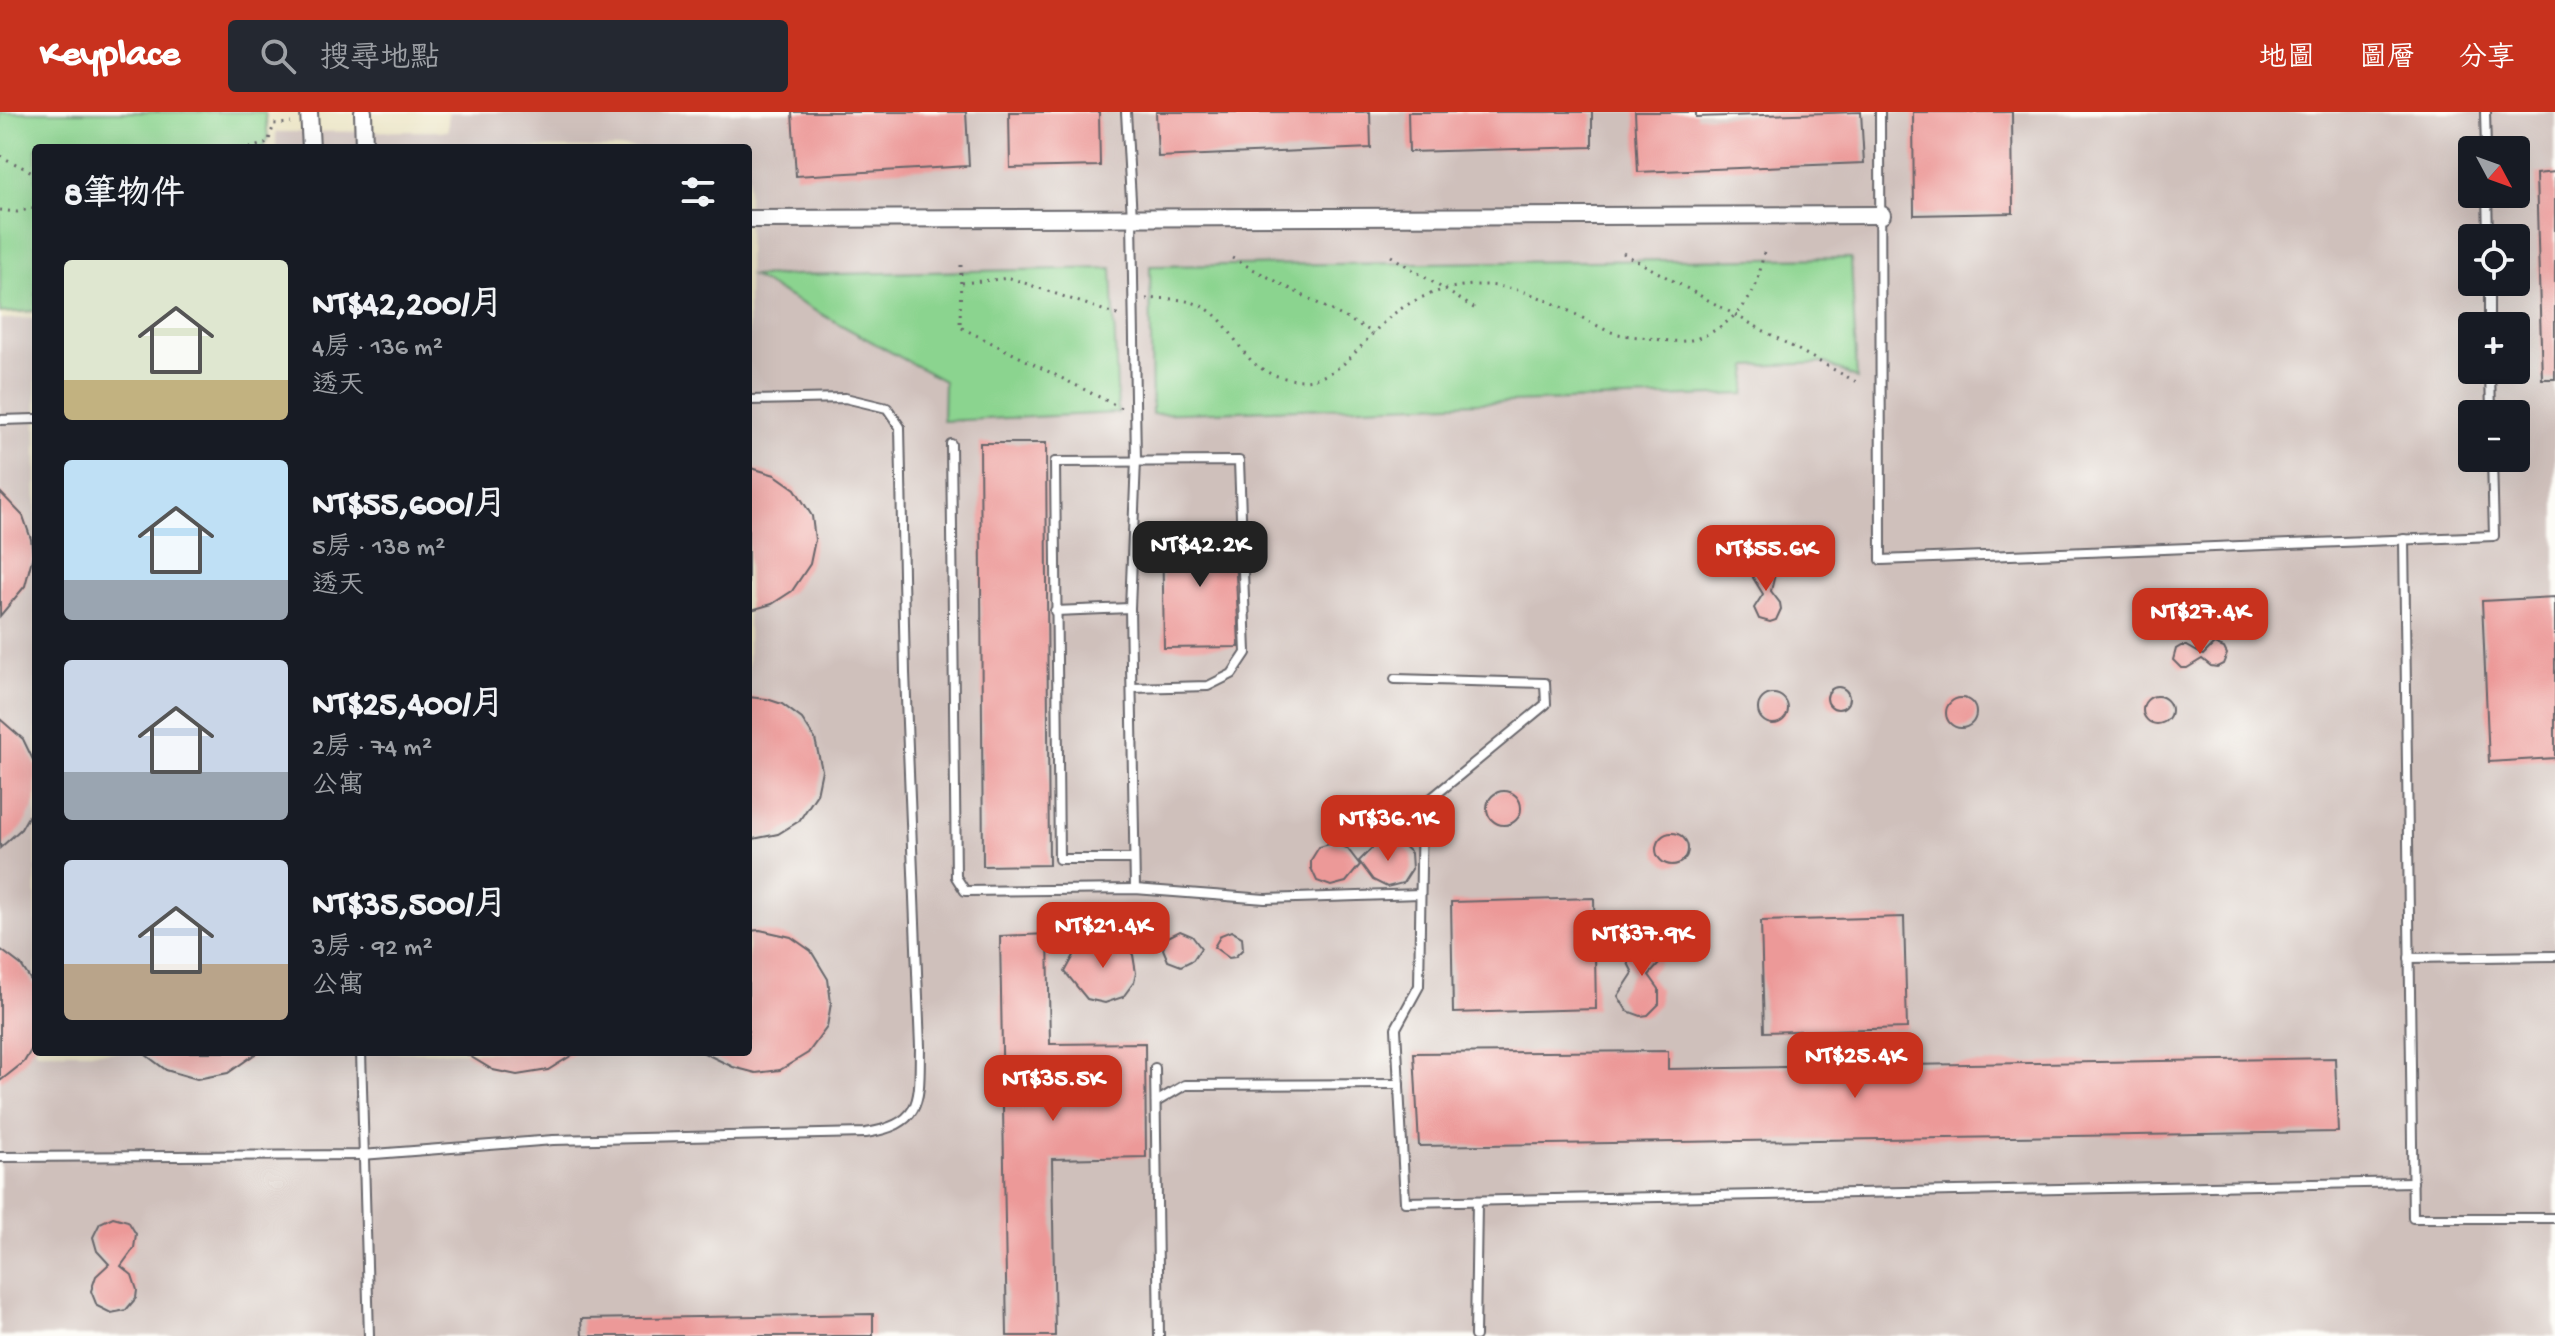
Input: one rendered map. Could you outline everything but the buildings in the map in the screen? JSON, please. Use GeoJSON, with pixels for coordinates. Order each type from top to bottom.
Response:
{"type":"FeatureCollection","features":[{"type":"Feature","properties":{"kind":"street"},"geometry":{"type":"LineString","coordinates":[[363,112],[364,144]]}},
{"type":"Feature","properties":{"kind":"street"},"geometry":{"type":"LineString","coordinates":[[309,117],[311,144]]}},
{"type":"Feature","properties":{"kind":"street"},"geometry":{"type":"LineString","coordinates":[[752,219],[1882,215]]}},
{"type":"Feature","properties":{"kind":"lane"},"geometry":{"type":"LineString","coordinates":[[1126,112],[1132,218],[1136,460],[1130,608],[1135,889]]}},
{"type":"Feature","properties":{"kind":"lane"},"geometry":{"type":"LineString","coordinates":[[1880,112],[1881,560],[2494,536],[2492,472]]}},
{"type":"Feature","properties":{"kind":"lane"},"geometry":{"type":"LineString","coordinates":[[2485,112],[2486,136]]}},
{"type":"Feature","properties":{"kind":"lane"},"geometry":{"type":"LineString","coordinates":[[0,1157],[362,1155],[553,1140],[866,1133],[888,1130],[902,1123],[915,1108],[919,1085],[919,1002],[905,673],[900,427],[887,408],[845,398],[752,400]]}},
{"type":"Feature","properties":{"kind":"lane"},"geometry":{"type":"LineString","coordinates":[[0,420],[32,419]]}},
{"type":"Feature","properties":{"kind":"lane"},"geometry":{"type":"LineString","coordinates":[[951,444],[956,877],[965,891],[1135,889],[1265,899],[1420,894]]}},
{"type":"Feature","properties":{"kind":"lane"},"geometry":{"type":"LineString","coordinates":[[1132,688],[1208,686],[1232,674],[1246,653],[1239,461],[1055,462],[1059,859],[1134,859]]}},
{"type":"Feature","properties":{"kind":"lane"},"geometry":{"type":"LineString","coordinates":[[2404,539],[2413,1218],[2555,1218]]}},
{"type":"Feature","properties":{"kind":"lane"},"geometry":{"type":"LineString","coordinates":[[1055,611],[1130,608]]}},
{"type":"Feature","properties":{"kind":"lane"},"geometry":{"type":"LineString","coordinates":[[1395,679],[1545,683],[1546,704],[1422,806],[1419,986],[1396,1028],[1405,1202],[2413,1182]]}},
{"type":"Feature","properties":{"kind":"lane"},"geometry":{"type":"LineString","coordinates":[[2409,958],[2555,956]]}},
{"type":"Feature","properties":{"kind":"lane"},"geometry":{"type":"LineString","coordinates":[[361,1056],[369,1336]]}},
{"type":"Feature","properties":{"kind":"lane"},"geometry":{"type":"LineString","coordinates":[[1155,1068],[1159,1336]]}},
{"type":"Feature","properties":{"kind":"lane"},"geometry":{"type":"LineString","coordinates":[[1156,1102],[1185,1085],[1399,1084]]}},
{"type":"Feature","properties":{"kind":"lane"},"geometry":{"type":"LineString","coordinates":[[1475,1336],[1477,1201]]}},
{"type":"Feature","properties":{"kind":"path"},"geometry":{"type":"LineString","coordinates":[[264,144],[268,143],[274,124],[309,117]]}},
{"type":"Feature","properties":{"kind":"path"},"geometry":{"type":"LineString","coordinates":[[0,156],[32,172]]}},
{"type":"Feature","properties":{"kind":"path"},"geometry":{"type":"LineString","coordinates":[[0,210],[17,212],[32,208]]}},
{"type":"Feature","properties":{"kind":"path"},"geometry":{"type":"LineString","coordinates":[[1146,299],[1167,298],[1205,308],[1253,363],[1286,379],[1309,378],[1339,370],[1385,321],[1416,299],[1462,284],[1503,285],[1525,291],[1619,334],[1670,341],[1690,340],[1709,333],[1735,315],[1757,285],[1764,252]]}},
{"type":"Feature","properties":{"kind":"path"},"geometry":{"type":"LineString","coordinates":[[1623,253],[1860,384]]}},
{"type":"Feature","properties":{"kind":"path"},"geometry":{"type":"LineString","coordinates":[[1391,256],[1477,310]]}},
{"type":"Feature","properties":{"kind":"path"},"geometry":{"type":"LineString","coordinates":[[1232,258],[1374,333]]}},
{"type":"Feature","properties":{"kind":"path"},"geometry":{"type":"LineString","coordinates":[[961,265],[960,327],[1126,410]]}},
{"type":"Feature","properties":{"kind":"path"},"geometry":{"type":"LineString","coordinates":[[960,283],[1010,278],[1123,317]]}},
{"type":"Feature","properties":{"kind":"shaded area"},"geometry":{"type":"Polygon","coordinates":[[[448,112],[2555,112],[2555,1336],[0,1336],[0,319],[32,318],[32,1056],[752,1056],[752,144],[276,144],[276,132],[448,131],[448,112]]]}},
{"type":"Feature","properties":{"kind":"green space"},"geometry":{"type":"Polygon","coordinates":[[[0,112],[265,112],[268,137],[265,144],[32,144],[32,311],[0,313],[0,112]]]}},
{"type":"Feature","properties":{"kind":"green space"},"geometry":{"type":"Polygon","coordinates":[[[1851,258],[1857,379],[1826,363],[1748,366],[1745,394],[1152,414],[1150,266],[1851,258]]]}},
{"type":"Feature","properties":{"kind":"green space"},"geometry":{"type":"Polygon","coordinates":[[[1112,268],[1118,413],[943,421],[944,381],[752,276],[1112,268]]]}}]}
